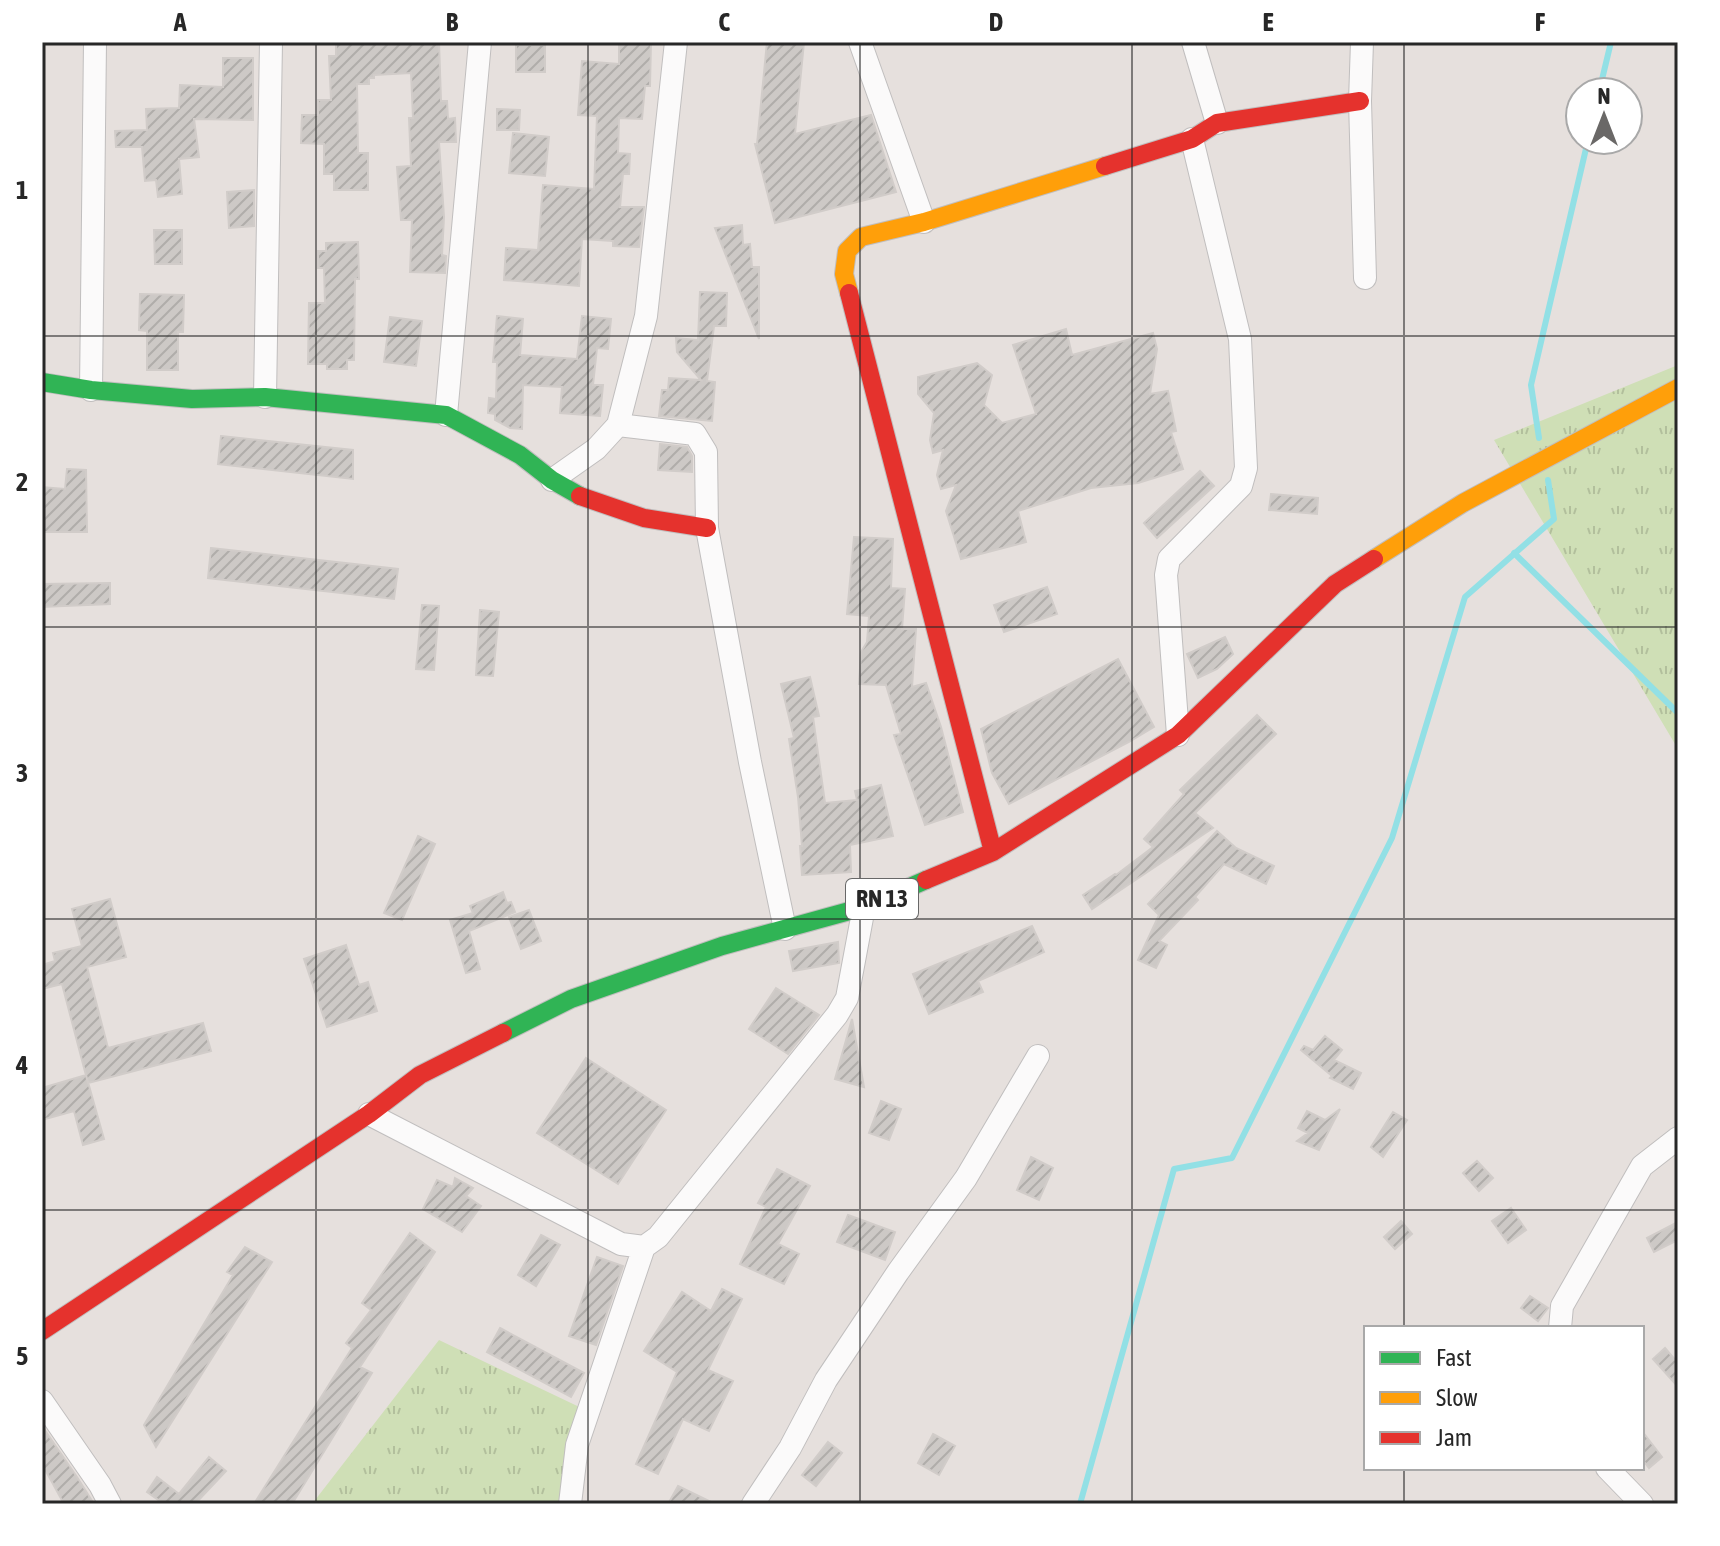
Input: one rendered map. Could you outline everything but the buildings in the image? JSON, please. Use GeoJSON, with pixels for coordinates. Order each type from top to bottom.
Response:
{"type":"FeatureCollection","features":[{"type":"Feature","properties":{"kind":"main road"},"geometry":{"type":"LineString","coordinates":[[993,852],[844,274],[847,251],[861,237],[924,222],[1192,139],[1217,123],[1360,101]]}},
{"type":"Feature","properties":{"kind":"main road"},"geometry":{"type":"LineString","coordinates":[[42,382],[91,390],[192,399],[265,397],[446,415],[520,455],[552,480],[584,498],[644,518],[707,528]]}},
{"type":"Feature","properties":{"kind":"main road","name":"RN 13"},"geometry":{"type":"LineString","coordinates":[[42,1331],[369,1114],[420,1075],[571,999],[722,946],[864,907],[993,852],[1178,735],[1335,584],[1463,503],[1678,388]]}},
{"type":"Feature","properties":{"kind":"street"},"geometry":{"type":"LineString","coordinates":[[91,390],[95,42]]}},
{"type":"Feature","properties":{"kind":"street"},"geometry":{"type":"LineString","coordinates":[[265,397],[271,42]]}},
{"type":"Feature","properties":{"kind":"street"},"geometry":{"type":"LineString","coordinates":[[446,415],[480,42]]}},
{"type":"Feature","properties":{"kind":"street"},"geometry":{"type":"LineString","coordinates":[[552,480],[596,449],[618,425],[646,316],[676,42]]}},
{"type":"Feature","properties":{"kind":"street"},"geometry":{"type":"LineString","coordinates":[[860,42],[924,222]]}},
{"type":"Feature","properties":{"kind":"street"},"geometry":{"type":"LineString","coordinates":[[1193,42],[1217,123]]}},
{"type":"Feature","properties":{"kind":"street"},"geometry":{"type":"LineString","coordinates":[[1362,42],[1360,101],[1365,278]]}},
{"type":"Feature","properties":{"kind":"street"},"geometry":{"type":"LineString","coordinates":[[1178,735],[1166,575],[1169,559],[1241,486],[1246,468],[1240,339],[1192,139]]}},
{"type":"Feature","properties":{"kind":"street"},"geometry":{"type":"LineString","coordinates":[[618,425],[695,434],[706,452],[707,528],[785,929]]}},
{"type":"Feature","properties":{"kind":"street"},"geometry":{"type":"LineString","coordinates":[[570,1504],[577,1445],[644,1247],[658,1237],[837,1015],[847,998],[864,907]]}},
{"type":"Feature","properties":{"kind":"street"},"geometry":{"type":"LineString","coordinates":[[753,1504],[790,1448],[826,1380],[966,1178],[1038,1056]]}},
{"type":"Feature","properties":{"kind":"street"},"geometry":{"type":"LineString","coordinates":[[369,1114],[621,1244],[644,1247]]}},
{"type":"Feature","properties":{"kind":"street"},"geometry":{"type":"LineString","coordinates":[[1560,1326],[1562,1306],[1642,1166],[1678,1138]]}},
{"type":"Feature","properties":{"kind":"street"},"geometry":{"type":"LineString","coordinates":[[42,1401],[110,1504]]}},
{"type":"Feature","properties":{"kind":"street"},"geometry":{"type":"LineString","coordinates":[[1609,1470],[1642,1504]]}},
{"type":"Feature","properties":{"kind":"green space"},"geometry":{"type":"Polygon","coordinates":[[[1678,365],[1678,749],[1494,440],[1678,365]]]}},
{"type":"Feature","properties":{"kind":"green space"},"geometry":{"type":"Polygon","coordinates":[[[439,1340],[592,1413],[578,1504],[312,1504],[439,1340]]]}},
{"type":"Feature","properties":{"kind":"waterway"},"geometry":{"type":"LineString","coordinates":[[1603,76],[1611,42]]}},
{"type":"Feature","properties":{"kind":"waterway"},"geometry":{"type":"LineString","coordinates":[[1539,438],[1531,385],[1584,156]]}},
{"type":"Feature","properties":{"kind":"waterway"},"geometry":{"type":"LineString","coordinates":[[1080,1504],[1174,1169],[1232,1158],[1392,838],[1465,597],[1554,519],[1548,480]]}},
{"type":"Feature","properties":{"kind":"waterway"},"geometry":{"type":"LineString","coordinates":[[1514,553],[1678,713]]}},
{"type":"Feature","properties":{"kind":"traffic: fast"},"geometry":{"type":"LineString","coordinates":[[42,382],[91,390],[192,399],[265,397],[446,415],[520,455],[552,480],[580,496]]}},
{"type":"Feature","properties":{"kind":"traffic: fast"},"geometry":{"type":"LineString","coordinates":[[503,1033],[571,999],[722,946],[864,907],[926,880]]}},
{"type":"Feature","properties":{"kind":"traffic: slow"},"geometry":{"type":"LineString","coordinates":[[849,293],[844,274],[847,251],[861,237],[924,222],[1105,166]]}},
{"type":"Feature","properties":{"kind":"traffic: slow"},"geometry":{"type":"LineString","coordinates":[[1374,559],[1463,503],[1678,388]]}},
{"type":"Feature","properties":{"kind":"traffic: jam"},"geometry":{"type":"LineString","coordinates":[[1105,166],[1192,139],[1217,123],[1360,101]]}},
{"type":"Feature","properties":{"kind":"traffic: jam"},"geometry":{"type":"LineString","coordinates":[[849,293],[993,852]]}},
{"type":"Feature","properties":{"kind":"traffic: jam"},"geometry":{"type":"LineString","coordinates":[[580,496],[644,518],[707,528]]}},
{"type":"Feature","properties":{"kind":"traffic: jam"},"geometry":{"type":"LineString","coordinates":[[926,880],[993,852],[1178,735],[1335,584],[1374,559]]}},
{"type":"Feature","properties":{"kind":"traffic: jam"},"geometry":{"type":"LineString","coordinates":[[42,1331],[369,1114],[420,1075],[503,1033]]}}]}
